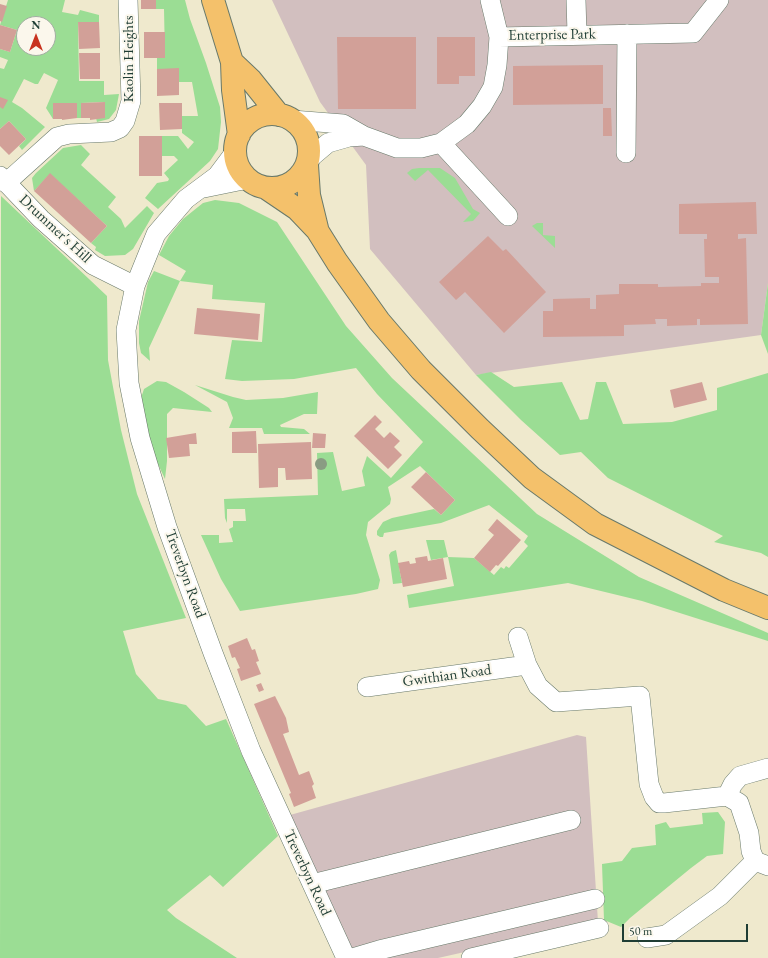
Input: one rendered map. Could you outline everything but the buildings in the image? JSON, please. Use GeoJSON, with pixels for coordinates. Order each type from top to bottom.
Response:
{"type":"FeatureCollection","features":[{"type":"Feature","properties":{"kind":"highway"},"geometry":{"type":"LineString","coordinates":[[213,0],[232,62],[239,167],[257,183],[297,209],[317,230],[337,262],[379,321],[421,370],[532,478],[595,524],[724,590],[768,608]]}},
{"type":"Feature","properties":{"kind":"highway"},"geometry":{"type":"LineString","coordinates":[[232,62],[251,80],[285,118],[305,133],[309,151],[309,195],[317,230]]}},
{"type":"Feature","properties":{"kind":"highway"},"geometry":{"type":"LineString","coordinates":[[237,144],[244,127],[260,117],[285,118]]}},
{"type":"Feature","properties":{"kind":"highway"},"geometry":{"type":"LineString","coordinates":[[257,183],[286,186],[294,181],[308,162]]}},
{"type":"Feature","properties":{"kind":"street","name":"Kaolin Heights"},"geometry":{"type":"LineString","coordinates":[[3,179],[57,137],[69,134],[111,132],[120,128],[125,120],[131,101],[128,0]]}},
{"type":"Feature","properties":{"kind":"street"},"geometry":{"type":"LineString","coordinates":[[490,0],[498,37]]}},
{"type":"Feature","properties":{"kind":"street"},"geometry":{"type":"LineString","coordinates":[[576,0],[577,34]]}},
{"type":"Feature","properties":{"kind":"street","name":"Enterprise Park"},"geometry":{"type":"LineString","coordinates":[[285,118],[343,124],[364,136],[397,148],[421,148],[441,143],[467,124],[482,106],[493,87],[497,65],[498,37],[577,34],[694,33],[719,0]]}},
{"type":"Feature","properties":{"kind":"street"},"geometry":{"type":"LineString","coordinates":[[626,153],[627,34]]}},
{"type":"Feature","properties":{"kind":"street"},"geometry":{"type":"LineString","coordinates":[[308,162],[328,144],[349,137],[364,136]]}},
{"type":"Feature","properties":{"kind":"street"},"geometry":{"type":"LineString","coordinates":[[441,143],[508,216]]}},
{"type":"Feature","properties":{"kind":"street","name":"Treverbyn Road"},"geometry":{"type":"LineString","coordinates":[[237,144],[217,176],[186,199],[156,234],[135,286],[126,330],[129,383],[140,438],[167,527],[213,654],[251,751],[346,958]]}},
{"type":"Feature","properties":{"kind":"street","name":"Drummer's Hill"},"geometry":{"type":"LineString","coordinates":[[3,179],[41,219],[93,265],[135,286]]}},
{"type":"Feature","properties":{"kind":"street","name":"Treverbyn Road"},"geometry":{"type":"LineString","coordinates":[[200,189],[257,183]]}},
{"type":"Feature","properties":{"kind":"street"},"geometry":{"type":"LineString","coordinates":[[518,637],[527,665],[538,686],[556,702],[640,696],[649,784],[654,797],[659,803],[728,796],[739,803],[750,833],[751,851],[762,863],[666,935],[647,938]]}},
{"type":"Feature","properties":{"kind":"street","name":"Gwithian Road"},"geometry":{"type":"LineString","coordinates":[[367,687],[527,665]]}},
{"type":"Feature","properties":{"kind":"street"},"geometry":{"type":"LineString","coordinates":[[728,796],[733,784],[740,776],[768,768]]}},
{"type":"Feature","properties":{"kind":"street"},"geometry":{"type":"LineString","coordinates":[[312,884],[571,820]]}},
{"type":"Feature","properties":{"kind":"street"},"geometry":{"type":"LineString","coordinates":[[352,958],[379,950],[595,899]]}},
{"type":"Feature","properties":{"kind":"street"},"geometry":{"type":"LineString","coordinates":[[471,958],[599,928]]}},
{"type":"Feature","properties":{"kind":"shaded area"},"geometry":{"type":"Polygon","coordinates":[[[272,0],[768,0],[768,283],[761,335],[476,375],[370,249],[366,165],[320,102],[272,0]]]}},
{"type":"Feature","properties":{"kind":"shaded area"},"geometry":{"type":"Polygon","coordinates":[[[577,735],[586,737],[598,922],[438,958],[354,958],[290,815],[577,735]]]}},
{"type":"Feature","properties":{"kind":"green space"},"geometry":{"type":"Polygon","coordinates":[[[8,0],[65,0],[62,12],[78,15],[80,10],[99,15],[99,22],[78,22],[79,81],[104,81],[104,95],[119,94],[116,110],[109,119],[97,122],[96,118],[105,118],[105,102],[81,103],[81,118],[77,118],[76,103],[53,103],[53,119],[46,108],[58,80],[44,73],[38,84],[24,79],[12,102],[22,108],[45,127],[22,150],[19,146],[26,139],[9,121],[0,129],[0,68],[4,69],[8,60],[0,57],[0,49],[10,52],[16,33],[16,56],[56,56],[56,16],[16,16],[16,30],[0,25],[8,0]]]}},
{"type":"Feature","properties":{"kind":"green space"},"geometry":{"type":"Polygon","coordinates":[[[156,0],[185,0],[220,107],[221,122],[218,149],[210,161],[158,209],[145,198],[157,183],[168,181],[169,179],[164,173],[178,160],[174,156],[162,156],[162,136],[178,136],[188,149],[194,142],[182,133],[182,116],[198,116],[192,82],[179,82],[179,69],[157,69],[157,58],[165,58],[164,9],[156,9],[156,0]]]}},
{"type":"Feature","properties":{"kind":"green space"},"geometry":{"type":"Polygon","coordinates":[[[81,145],[90,154],[81,165],[116,197],[108,207],[121,219],[125,228],[147,206],[154,213],[133,249],[125,255],[105,256],[95,250],[96,247],[91,243],[107,226],[50,174],[34,191],[32,178],[36,173],[63,148],[81,145]]]}},
{"type":"Feature","properties":{"kind":"green space"},"geometry":{"type":"Polygon","coordinates":[[[440,168],[455,178],[473,209],[480,213],[473,221],[463,222],[471,214],[428,170],[415,181],[407,173],[412,169],[440,168]]]}},
{"type":"Feature","properties":{"kind":"green space"},"geometry":{"type":"Polygon","coordinates":[[[1,196],[107,296],[108,360],[121,430],[137,494],[186,618],[123,631],[136,674],[158,699],[186,705],[206,726],[226,719],[278,836],[223,887],[210,875],[167,910],[176,918],[237,958],[0,958],[1,196]]]}},
{"type":"Feature","properties":{"kind":"green space"},"geometry":{"type":"Polygon","coordinates":[[[215,200],[239,203],[277,222],[346,326],[392,378],[537,514],[639,577],[768,633],[768,641],[642,601],[568,583],[409,608],[407,595],[454,586],[448,557],[474,558],[494,575],[501,567],[504,569],[506,566],[509,568],[528,546],[524,542],[528,536],[489,505],[441,523],[384,533],[383,537],[377,535],[377,531],[383,522],[392,518],[434,509],[441,515],[455,500],[420,466],[388,487],[391,499],[390,504],[368,522],[366,535],[380,580],[378,589],[356,594],[240,611],[221,579],[201,535],[219,535],[219,543],[233,542],[229,529],[233,527],[233,521],[246,521],[245,509],[227,509],[227,523],[225,518],[224,499],[318,495],[317,453],[333,452],[342,491],[365,486],[362,471],[367,456],[391,478],[423,442],[377,394],[356,368],[294,379],[242,381],[225,379],[232,340],[262,342],[265,303],[212,299],[213,285],[180,281],[186,271],[159,255],[169,236],[183,219],[203,203],[215,200]]]}},
{"type":"Feature","properties":{"kind":"green space"},"geometry":{"type":"Polygon","coordinates":[[[537,223],[543,223],[543,235],[555,236],[555,248],[532,226],[537,223]]]}},
{"type":"Feature","properties":{"kind":"green space"},"geometry":{"type":"Polygon","coordinates":[[[154,271],[180,281],[149,348],[150,361],[141,353],[139,343],[139,321],[148,282],[154,271]]]}},
{"type":"Feature","properties":{"kind":"green space"},"geometry":{"type":"Polygon","coordinates":[[[768,283],[768,354],[761,335],[768,283]]]}},
{"type":"Feature","properties":{"kind":"green space"},"geometry":{"type":"Polygon","coordinates":[[[491,372],[514,387],[562,382],[580,420],[588,419],[596,382],[606,382],[623,424],[672,422],[717,410],[717,388],[768,373],[768,557],[761,553],[714,542],[723,536],[608,478],[581,452],[560,455],[521,420],[476,375],[491,372]]]}},
{"type":"Feature","properties":{"kind":"green space"},"geometry":{"type":"Polygon","coordinates":[[[157,381],[166,382],[184,392],[209,408],[212,412],[173,408],[167,414],[167,461],[165,479],[151,449],[141,398],[144,389],[157,381]]]}},
{"type":"Feature","properties":{"kind":"green space"},"geometry":{"type":"Polygon","coordinates":[[[195,385],[246,400],[283,398],[318,392],[317,414],[304,414],[280,425],[281,427],[304,429],[310,434],[264,434],[262,428],[229,428],[233,418],[227,402],[195,385]]]}},
{"type":"Feature","properties":{"kind":"green space"},"geometry":{"type":"Polygon","coordinates":[[[426,540],[444,540],[448,557],[431,560],[426,540]]]}},
{"type":"Feature","properties":{"kind":"green space"},"geometry":{"type":"Polygon","coordinates":[[[396,550],[402,583],[393,584],[389,555],[391,552],[396,550]]]}},
{"type":"Feature","properties":{"kind":"green space"},"geometry":{"type":"Polygon","coordinates":[[[718,812],[725,822],[723,854],[707,856],[630,918],[621,927],[604,920],[602,864],[622,861],[632,848],[656,845],[655,825],[666,822],[670,828],[703,824],[702,813],[718,812]]]}}]}
